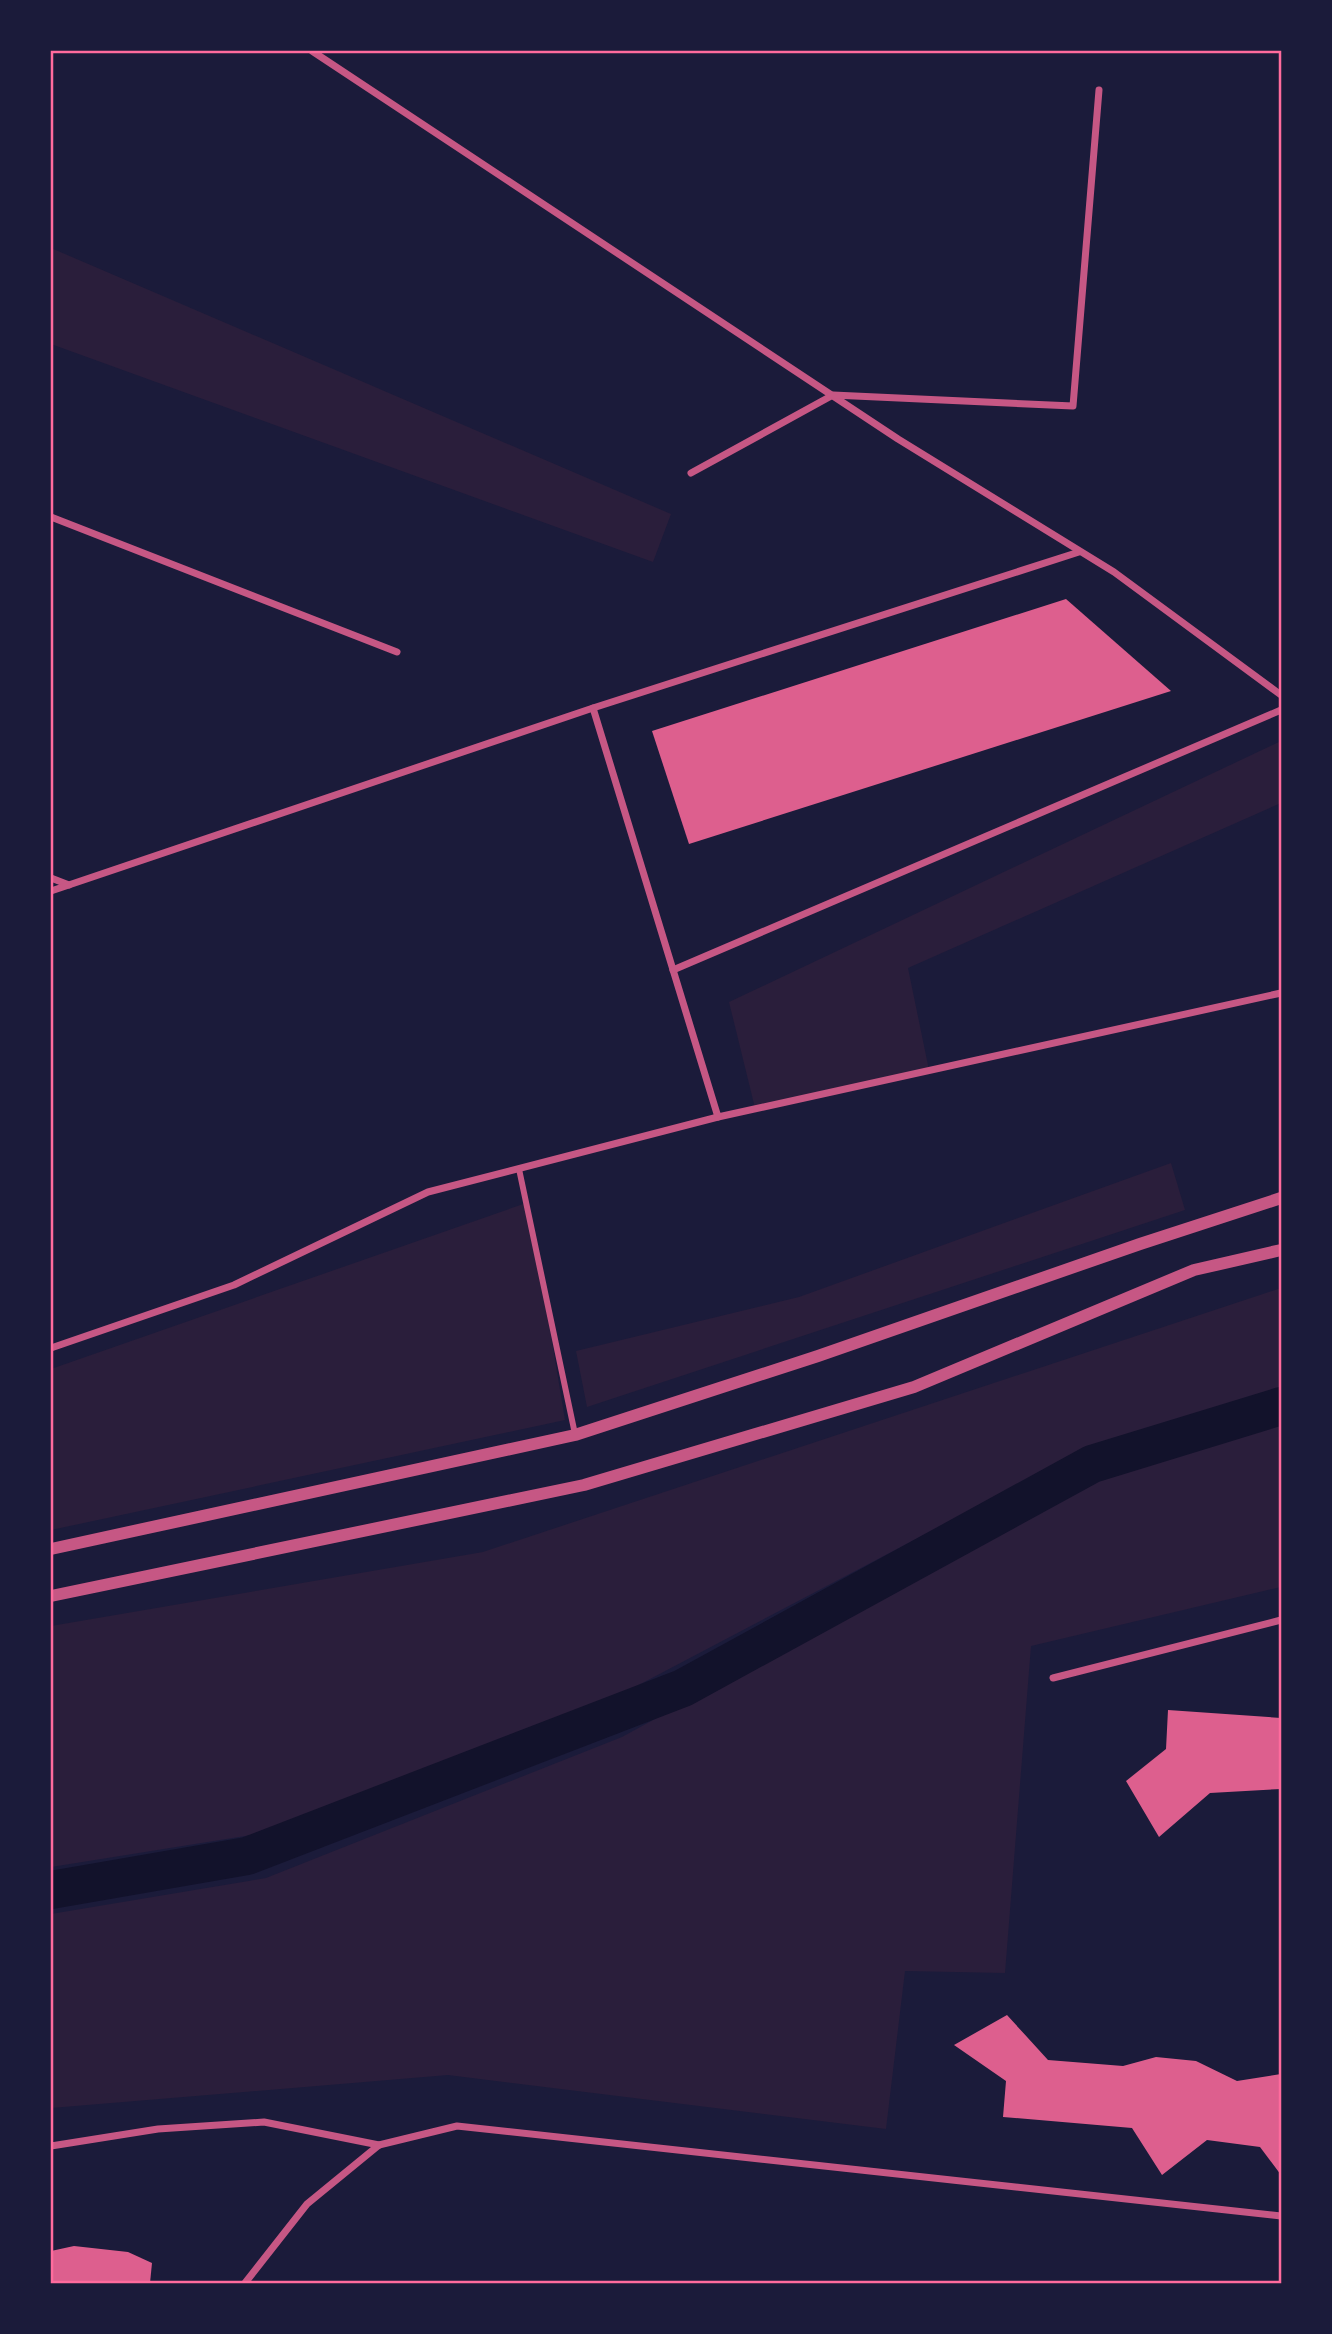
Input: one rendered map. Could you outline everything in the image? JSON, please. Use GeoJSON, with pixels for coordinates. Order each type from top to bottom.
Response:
{"type":"FeatureCollection","features":[{"type":"Feature","properties":{"kind":"street"},"geometry":{"type":"LineString","coordinates":[[312,51],[898,439],[1114,572],[1281,695]]}},
{"type":"Feature","properties":{"kind":"street"},"geometry":{"type":"LineString","coordinates":[[691,473],[833,395],[1073,406],[1099,90]]}},
{"type":"Feature","properties":{"kind":"street"},"geometry":{"type":"LineString","coordinates":[[51,517],[397,652]]}},
{"type":"Feature","properties":{"kind":"street"},"geometry":{"type":"LineString","coordinates":[[51,891],[593,708],[1079,552]]}},
{"type":"Feature","properties":{"kind":"street"},"geometry":{"type":"LineString","coordinates":[[593,708],[718,1116]]}},
{"type":"Feature","properties":{"kind":"street"},"geometry":{"type":"LineString","coordinates":[[673,970],[1281,710]]}},
{"type":"Feature","properties":{"kind":"street"},"geometry":{"type":"LineString","coordinates":[[51,878],[68,885]]}},
{"type":"Feature","properties":{"kind":"street"},"geometry":{"type":"LineString","coordinates":[[51,1348],[234,1285],[429,1192],[718,1116],[1281,993]]}},
{"type":"Feature","properties":{"kind":"street"},"geometry":{"type":"LineString","coordinates":[[519,1169],[575,1435]]}},
{"type":"Feature","properties":{"kind":"street"},"geometry":{"type":"LineString","coordinates":[[51,1549],[575,1435],[818,1356],[1281,1198]]}},
{"type":"Feature","properties":{"kind":"street"},"geometry":{"type":"LineString","coordinates":[[51,1596],[584,1485],[914,1387],[1194,1270],[1281,1250]]}},
{"type":"Feature","properties":{"kind":"street"},"geometry":{"type":"LineString","coordinates":[[1053,1678],[1281,1620]]}},
{"type":"Feature","properties":{"kind":"street"},"geometry":{"type":"LineString","coordinates":[[51,2146],[158,2129],[264,2122],[379,2145],[457,2126],[1281,2216]]}},
{"type":"Feature","properties":{"kind":"street"},"geometry":{"type":"LineString","coordinates":[[245,2283],[307,2204],[379,2145]]}},
{"type":"Feature","properties":{"kind":"shaded area"},"geometry":{"type":"Polygon","coordinates":[[[51,248],[671,514],[653,562],[51,344],[51,248]]]}},
{"type":"Feature","properties":{"kind":"shaded area"},"geometry":{"type":"Polygon","coordinates":[[[1281,741],[1281,803],[908,968],[929,1070],[755,1108],[729,1002],[1281,741]]]}},
{"type":"Feature","properties":{"kind":"shaded area"},"geometry":{"type":"Polygon","coordinates":[[[1171,1163],[1185,1210],[587,1407],[576,1351],[799,1297],[1171,1163]]]}},
{"type":"Feature","properties":{"kind":"shaded area"},"geometry":{"type":"Polygon","coordinates":[[[529,1202],[565,1420],[51,1530],[51,1369],[529,1202]]]}},
{"type":"Feature","properties":{"kind":"shaded area"},"geometry":{"type":"Polygon","coordinates":[[[1281,1288],[1281,1387],[1051,1468],[612,1699],[257,1834],[51,1867],[51,1626],[483,1552],[1281,1288]]]}},
{"type":"Feature","properties":{"kind":"shaded area"},"geometry":{"type":"Polygon","coordinates":[[[1281,1423],[1281,1587],[1031,1646],[1005,1973],[905,1971],[886,2129],[448,2075],[51,2108],[51,1914],[266,1878],[622,1737],[1075,1489],[1281,1423]]]}},
{"type":"Feature","properties":{"kind":"building"},"geometry":{"type":"Polygon","coordinates":[[[1066,599],[1171,691],[689,844],[652,731],[1066,599]]]}},
{"type":"Feature","properties":{"kind":"building"},"geometry":{"type":"Polygon","coordinates":[[[1168,1710],[1281,1718],[1281,1789],[1210,1793],[1159,1837],[1126,1781],[1166,1749],[1168,1710]]]}},
{"type":"Feature","properties":{"kind":"building"},"geometry":{"type":"Polygon","coordinates":[[[1007,2015],[1048,2060],[1123,2066],[1156,2057],[1196,2061],[1237,2081],[1281,2074],[1281,2175],[1260,2147],[1207,2140],[1162,2175],[1132,2128],[1003,2117],[1006,2081],[954,2045],[1007,2015]]]}},
{"type":"Feature","properties":{"kind":"building"},"geometry":{"type":"Polygon","coordinates":[[[74,2246],[128,2252],[152,2263],[150,2283],[51,2283],[51,2251],[74,2246]]]}},
{"type":"Feature","properties":{"kind":"waterway"},"geometry":{"type":"LineString","coordinates":[[51,1890],[247,1856],[683,1688],[1092,1464],[1281,1406]]}}]}
